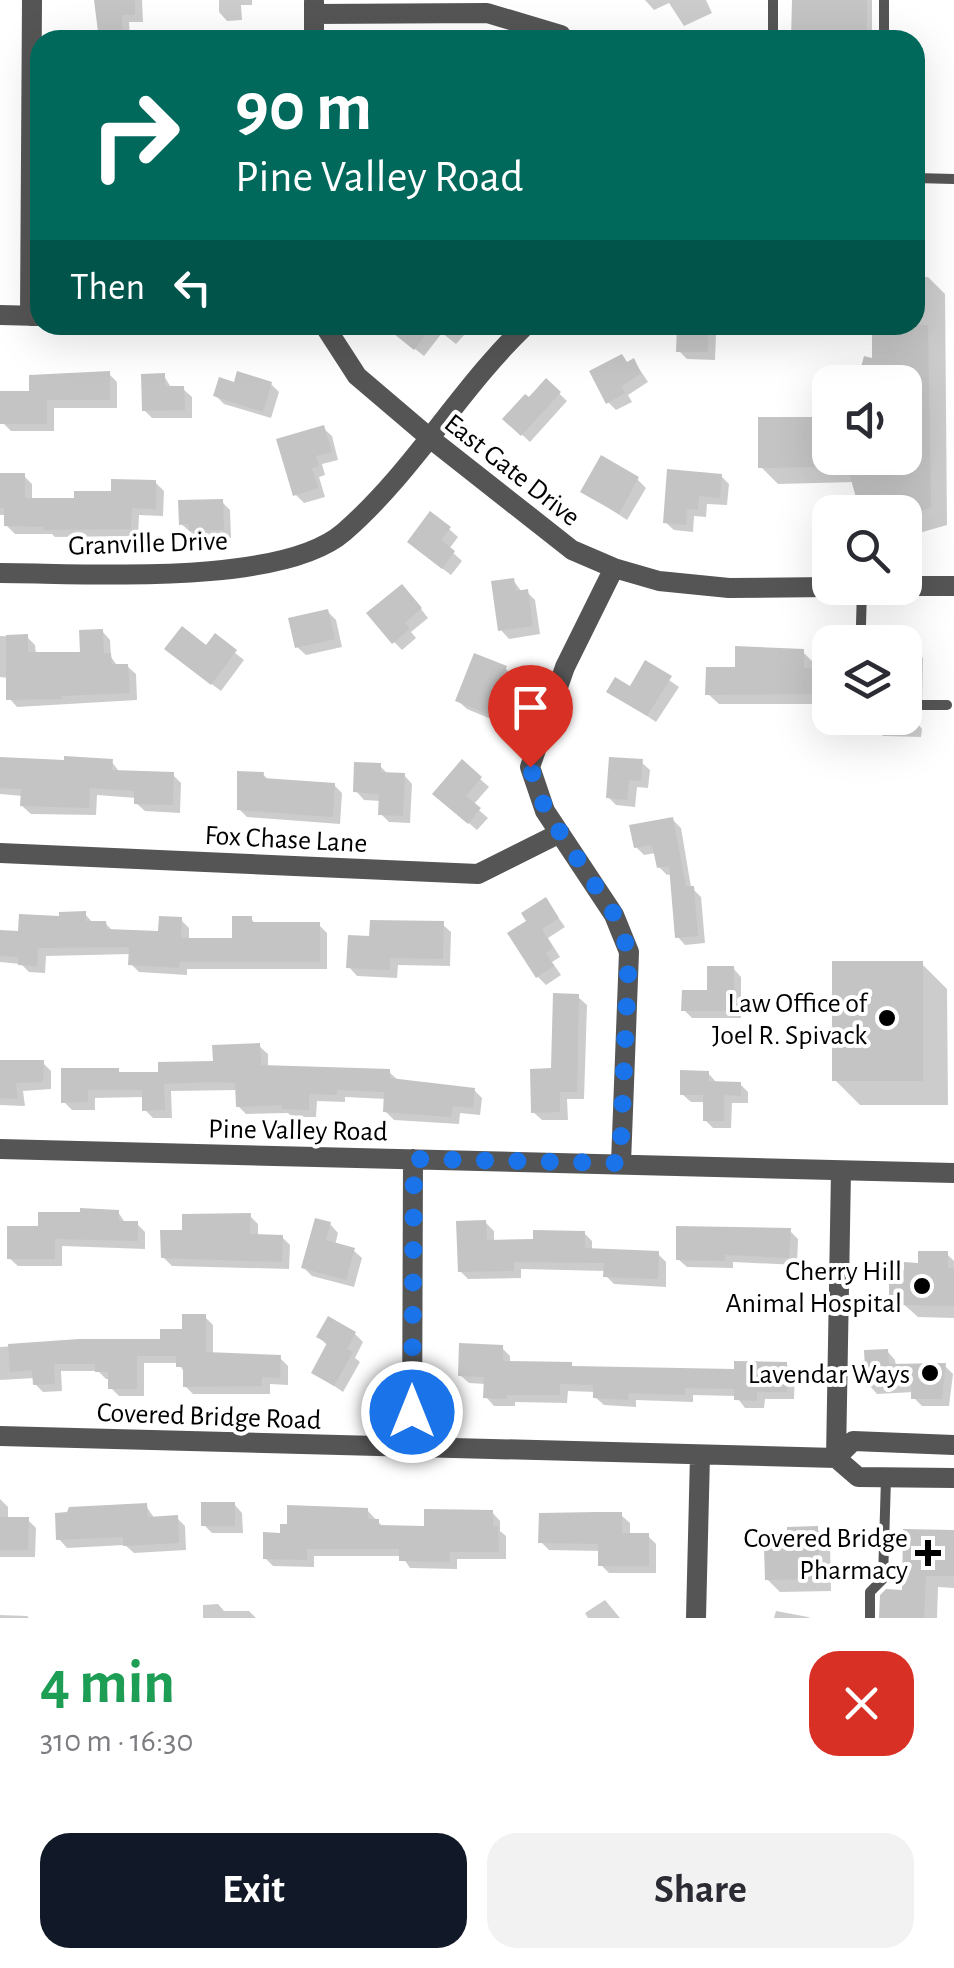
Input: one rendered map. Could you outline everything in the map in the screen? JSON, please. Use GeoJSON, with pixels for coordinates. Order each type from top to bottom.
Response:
{"type":"FeatureCollection","features":[{"type":"Feature","properties":{"kind":"street"},"geometry":{"type":"LineString","coordinates":[[32,0],[32,30]]}},
{"type":"Feature","properties":{"kind":"street"},"geometry":{"type":"LineString","coordinates":[[314,7],[487,13],[544,30]]}},
{"type":"Feature","properties":{"kind":"street"},"geometry":{"type":"LineString","coordinates":[[0,316],[30,316]]}},
{"type":"Feature","properties":{"kind":"street","name":"East Gate Drive"},"geometry":{"type":"LineString","coordinates":[[330,335],[357,376],[572,550],[614,568],[659,580],[730,588],[812,587]]}},
{"type":"Feature","properties":{"kind":"street","name":"Granville Drive"},"geometry":{"type":"LineString","coordinates":[[0,573],[205,573],[308,552],[342,534],[431,439],[518,335]]}},
{"type":"Feature","properties":{"kind":"street"},"geometry":{"type":"LineString","coordinates":[[614,568],[565,667],[530,767],[546,811],[614,914],[629,952],[620,1163]]}},
{"type":"Feature","properties":{"kind":"street"},"geometry":{"type":"LineString","coordinates":[[922,586],[954,586]]}},
{"type":"Feature","properties":{"kind":"street","name":"Fox Chase Lane"},"geometry":{"type":"LineString","coordinates":[[0,853],[478,874],[560,833]]}},
{"type":"Feature","properties":{"kind":"street","name":"Pine Valley Road"},"geometry":{"type":"LineString","coordinates":[[0,1149],[954,1173]]}},
{"type":"Feature","properties":{"kind":"street"},"geometry":{"type":"LineString","coordinates":[[412,1448],[414,1159]]}},
{"type":"Feature","properties":{"kind":"street"},"geometry":{"type":"LineString","coordinates":[[836,1458],[841,1171]]}},
{"type":"Feature","properties":{"kind":"street","name":"Covered Bridge Road"},"geometry":{"type":"LineString","coordinates":[[0,1436],[836,1458],[858,1477],[954,1478]]}},
{"type":"Feature","properties":{"kind":"street","name":"Covered Bridge Road"},"geometry":{"type":"LineString","coordinates":[[836,1458],[853,1441],[954,1445]]}},
{"type":"Feature","properties":{"kind":"street"},"geometry":{"type":"LineString","coordinates":[[696,1618],[700,1455]]}},
{"type":"Feature","properties":{"kind":"lane"},"geometry":{"type":"LineString","coordinates":[[773,0],[773,30]]}},
{"type":"Feature","properties":{"kind":"lane"},"geometry":{"type":"LineString","coordinates":[[884,0],[884,30]]}},
{"type":"Feature","properties":{"kind":"lane"},"geometry":{"type":"LineString","coordinates":[[925,178],[954,178]]}},
{"type":"Feature","properties":{"kind":"lane"},"geometry":{"type":"LineString","coordinates":[[922,705],[947,705]]}},
{"type":"Feature","properties":{"kind":"lane"},"geometry":{"type":"LineString","coordinates":[[870,1618],[870,1592],[883,1578],[886,1477]]}},
{"type":"Feature","properties":{"kind":"building"},"geometry":{"type":"Polygon","coordinates":[[[94,0],[135,0],[135,15],[122,15],[123,30],[98,30],[94,0]]]}},
{"type":"Feature","properties":{"kind":"building"},"geometry":{"type":"Polygon","coordinates":[[[792,0],[867,0],[867,30],[791,30],[792,0]]]}},
{"type":"Feature","properties":{"kind":"building"},"geometry":{"type":"Polygon","coordinates":[[[928,325],[931,508],[922,510],[922,495],[855,495],[850,475],[922,475],[922,365],[862,365],[864,356],[872,358],[872,335],[925,335],[928,325]]]}},
{"type":"Feature","properties":{"kind":"building"},"geometry":{"type":"Polygon","coordinates":[[[395,335],[425,335],[414,350],[395,335]]]}},
{"type":"Feature","properties":{"kind":"building"},"geometry":{"type":"Polygon","coordinates":[[[677,335],[708,335],[708,352],[676,352],[677,335]]]}},
{"type":"Feature","properties":{"kind":"building"},"geometry":{"type":"Polygon","coordinates":[[[622,354],[627,362],[634,358],[641,373],[622,386],[625,393],[606,404],[589,371],[622,354]]]}},
{"type":"Feature","properties":{"kind":"building"},"geometry":{"type":"Polygon","coordinates":[[[110,371],[110,400],[47,400],[47,424],[0,424],[0,391],[29,391],[29,375],[110,371]]]}},
{"type":"Feature","properties":{"kind":"building"},"geometry":{"type":"Polygon","coordinates":[[[237,371],[272,382],[263,412],[213,396],[219,377],[234,382],[237,371]]]}},
{"type":"Feature","properties":{"kind":"building"},"geometry":{"type":"Polygon","coordinates":[[[165,373],[165,386],[184,386],[185,410],[142,411],[141,374],[165,373]]]}},
{"type":"Feature","properties":{"kind":"building"},"geometry":{"type":"Polygon","coordinates":[[[546,378],[561,392],[521,436],[502,419],[546,378]]]}},
{"type":"Feature","properties":{"kind":"building"},"geometry":{"type":"Polygon","coordinates":[[[758,417],[812,417],[812,467],[758,468],[758,417]]]}},
{"type":"Feature","properties":{"kind":"building"},"geometry":{"type":"Polygon","coordinates":[[[324,425],[332,452],[316,456],[319,466],[312,468],[318,488],[293,496],[276,439],[324,425]]]}},
{"type":"Feature","properties":{"kind":"building"},"geometry":{"type":"Polygon","coordinates":[[[601,455],[639,477],[619,514],[580,492],[601,455]]]}},
{"type":"Feature","properties":{"kind":"building"},"geometry":{"type":"Polygon","coordinates":[[[667,469],[722,474],[720,498],[699,496],[698,510],[687,509],[686,525],[663,523],[667,469]]]}},
{"type":"Feature","properties":{"kind":"building"},"geometry":{"type":"Polygon","coordinates":[[[0,473],[25,473],[25,498],[74,498],[74,491],[111,491],[111,479],[156,480],[156,509],[132,508],[131,529],[44,530],[4,526],[0,473]]]}},
{"type":"Feature","properties":{"kind":"building"},"geometry":{"type":"Polygon","coordinates":[[[223,499],[224,530],[189,531],[188,524],[179,525],[178,500],[223,499]]]}},
{"type":"Feature","properties":{"kind":"building"},"geometry":{"type":"Polygon","coordinates":[[[430,511],[451,527],[441,540],[455,551],[442,569],[407,542],[430,511]]]}},
{"type":"Feature","properties":{"kind":"building"},"geometry":{"type":"Polygon","coordinates":[[[514,578],[516,591],[528,589],[533,626],[498,631],[491,581],[514,578]]]}},
{"type":"Feature","properties":{"kind":"building"},"geometry":{"type":"Polygon","coordinates":[[[402,584],[422,608],[405,623],[410,629],[392,644],[366,613],[402,584]]]}},
{"type":"Feature","properties":{"kind":"building"},"geometry":{"type":"Polygon","coordinates":[[[328,609],[335,639],[295,648],[288,618],[328,609]]]}},
{"type":"Feature","properties":{"kind":"building"},"geometry":{"type":"Polygon","coordinates":[[[182,626],[206,645],[215,633],[237,650],[211,685],[164,649],[182,626]]]}},
{"type":"Feature","properties":{"kind":"building"},"geometry":{"type":"Polygon","coordinates":[[[103,629],[104,653],[111,653],[112,664],[128,664],[130,693],[6,700],[6,635],[28,634],[28,652],[80,652],[79,630],[103,629]]]}},
{"type":"Feature","properties":{"kind":"building"},"geometry":{"type":"Polygon","coordinates":[[[735,646],[804,649],[804,668],[812,668],[812,694],[705,695],[706,667],[735,667],[735,646]]]}},
{"type":"Feature","properties":{"kind":"building"},"geometry":{"type":"Polygon","coordinates":[[[474,653],[507,666],[488,714],[455,701],[474,653]]]}},
{"type":"Feature","properties":{"kind":"building"},"geometry":{"type":"Polygon","coordinates":[[[645,660],[672,676],[647,716],[606,692],[615,677],[630,686],[645,660]]]}},
{"type":"Feature","properties":{"kind":"building"},"geometry":{"type":"Polygon","coordinates":[[[64,756],[113,759],[112,770],[174,772],[173,805],[134,804],[134,791],[90,788],[89,808],[20,806],[21,789],[0,788],[0,757],[64,760],[64,756]]]}},
{"type":"Feature","properties":{"kind":"building"},"geometry":{"type":"Polygon","coordinates":[[[609,757],[643,759],[641,781],[629,780],[627,800],[606,798],[609,757]]]}},
{"type":"Feature","properties":{"kind":"building"},"geometry":{"type":"Polygon","coordinates":[[[462,759],[482,777],[466,796],[481,808],[468,824],[432,794],[462,759]]]}},
{"type":"Feature","properties":{"kind":"building"},"geometry":{"type":"Polygon","coordinates":[[[354,762],[381,763],[381,772],[405,773],[403,816],[378,815],[379,794],[353,792],[354,762]]]}},
{"type":"Feature","properties":{"kind":"building"},"geometry":{"type":"Polygon","coordinates":[[[237,771],[264,772],[263,778],[335,783],[333,817],[237,810],[237,771]]]}},
{"type":"Feature","properties":{"kind":"building"},"geometry":{"type":"Polygon","coordinates":[[[673,817],[686,886],[694,886],[698,936],[675,938],[669,866],[657,868],[652,845],[634,848],[629,825],[673,817]]]}},
{"type":"Feature","properties":{"kind":"building"},"geometry":{"type":"Polygon","coordinates":[[[546,897],[559,918],[542,929],[553,948],[546,953],[554,966],[536,978],[507,933],[526,921],[521,913],[546,897]]]}},
{"type":"Feature","properties":{"kind":"building"},"geometry":{"type":"Polygon","coordinates":[[[86,911],[86,921],[106,921],[107,929],[158,931],[159,916],[182,917],[181,938],[232,938],[232,916],[252,916],[252,922],[320,922],[320,962],[180,962],[179,968],[128,965],[129,947],[38,948],[37,966],[18,965],[18,957],[0,956],[0,930],[18,931],[19,914],[59,916],[59,912],[86,911]]]}},
{"type":"Feature","properties":{"kind":"building"},"geometry":{"type":"Polygon","coordinates":[[[370,920],[444,921],[443,959],[390,958],[390,970],[346,968],[348,935],[369,936],[370,920]]]}},
{"type":"Feature","properties":{"kind":"building"},"geometry":{"type":"Polygon","coordinates":[[[832,961],[923,961],[923,1081],[832,1081],[832,961]]]}},
{"type":"Feature","properties":{"kind":"building"},"geometry":{"type":"Polygon","coordinates":[[[707,966],[734,966],[734,1011],[681,1011],[682,990],[707,990],[707,966]]]}},
{"type":"Feature","properties":{"kind":"building"},"geometry":{"type":"Polygon","coordinates":[[[553,993],[579,994],[577,1092],[560,1092],[560,1112],[531,1113],[530,1069],[551,1068],[553,993]]]}},
{"type":"Feature","properties":{"kind":"building"},"geometry":{"type":"Polygon","coordinates":[[[260,1043],[261,1065],[390,1069],[390,1078],[475,1088],[473,1108],[453,1106],[451,1117],[383,1112],[384,1092],[337,1090],[337,1095],[309,1094],[309,1110],[282,1109],[282,1105],[236,1107],[235,1083],[213,1082],[164,1084],[165,1110],[142,1111],[142,1090],[88,1090],[88,1102],[61,1103],[61,1068],[158,1072],[158,1062],[213,1061],[212,1045],[260,1043]]]}},
{"type":"Feature","properties":{"kind":"building"},"geometry":{"type":"Polygon","coordinates":[[[0,1060],[44,1060],[43,1082],[16,1083],[18,1099],[0,1098],[0,1060]]]}},
{"type":"Feature","properties":{"kind":"building"},"geometry":{"type":"Polygon","coordinates":[[[680,1070],[709,1071],[709,1081],[741,1082],[741,1096],[724,1095],[724,1121],[703,1121],[703,1095],[680,1095],[680,1070]]]}},
{"type":"Feature","properties":{"kind":"building"},"geometry":{"type":"Polygon","coordinates":[[[80,1208],[119,1210],[119,1221],[138,1221],[138,1241],[55,1239],[55,1259],[7,1259],[7,1226],[38,1226],[38,1212],[80,1212],[80,1208]]]}},
{"type":"Feature","properties":{"kind":"building"},"geometry":{"type":"Polygon","coordinates":[[[251,1213],[250,1234],[283,1235],[282,1262],[161,1258],[160,1230],[182,1230],[182,1214],[251,1213]]]}},
{"type":"Feature","properties":{"kind":"building"},"geometry":{"type":"Polygon","coordinates":[[[315,1218],[331,1222],[326,1240],[355,1248],[346,1280],[301,1268],[315,1218]]]}},
{"type":"Feature","properties":{"kind":"building"},"geometry":{"type":"Polygon","coordinates":[[[486,1220],[487,1240],[533,1239],[533,1230],[585,1231],[585,1248],[659,1251],[658,1279],[603,1277],[604,1263],[514,1262],[514,1271],[458,1272],[456,1221],[486,1220]]]}},
{"type":"Feature","properties":{"kind":"building"},"geometry":{"type":"Polygon","coordinates":[[[676,1226],[791,1228],[789,1258],[725,1255],[725,1261],[676,1260],[676,1226]]]}},
{"type":"Feature","properties":{"kind":"building","name":"Cherry Hill Animal Hospital"},"geometry":{"type":"Polygon","coordinates":[[[918,1251],[948,1251],[948,1268],[954,1268],[954,1306],[903,1305],[898,1302],[898,1295],[889,1295],[889,1269],[904,1270],[904,1262],[918,1263],[918,1251]]]}},
{"type":"Feature","properties":{"kind":"building"},"geometry":{"type":"Polygon","coordinates":[[[182,1314],[206,1314],[206,1352],[281,1355],[280,1378],[262,1377],[262,1386],[183,1387],[183,1367],[176,1367],[176,1356],[137,1356],[137,1389],[108,1389],[108,1372],[95,1372],[95,1364],[54,1364],[55,1384],[33,1385],[32,1370],[10,1372],[8,1344],[160,1339],[160,1329],[182,1329],[182,1314]]]}},
{"type":"Feature","properties":{"kind":"building"},"geometry":{"type":"Polygon","coordinates":[[[328,1316],[356,1332],[347,1349],[353,1352],[334,1386],[311,1373],[327,1343],[316,1337],[328,1316]]]}},
{"type":"Feature","properties":{"kind":"building"},"geometry":{"type":"Polygon","coordinates":[[[459,1343],[503,1345],[503,1361],[572,1362],[572,1366],[734,1369],[734,1361],[787,1362],[787,1392],[757,1392],[757,1401],[734,1400],[734,1389],[685,1388],[685,1395],[629,1393],[628,1400],[593,1398],[593,1385],[560,1384],[560,1395],[483,1398],[484,1377],[458,1376],[459,1343]]]}},
{"type":"Feature","properties":{"kind":"building"},"geometry":{"type":"Polygon","coordinates":[[[888,1349],[889,1364],[946,1363],[942,1399],[911,1399],[911,1384],[866,1387],[864,1350],[888,1349]]]}},
{"type":"Feature","properties":{"kind":"building"},"geometry":{"type":"Polygon","coordinates":[[[201,1502],[235,1502],[235,1526],[201,1526],[201,1502]]]}},
{"type":"Feature","properties":{"kind":"building"},"geometry":{"type":"Polygon","coordinates":[[[147,1503],[148,1517],[178,1515],[179,1543],[123,1546],[123,1537],[56,1540],[55,1513],[67,1512],[69,1507],[147,1503]]]}},
{"type":"Feature","properties":{"kind":"building"},"geometry":{"type":"Polygon","coordinates":[[[287,1505],[368,1508],[368,1519],[379,1519],[379,1525],[424,1526],[424,1509],[493,1510],[499,1552],[450,1552],[449,1562],[399,1561],[399,1549],[307,1549],[307,1560],[263,1559],[263,1532],[280,1533],[280,1524],[287,1524],[287,1505]]]}},
{"type":"Feature","properties":{"kind":"building"},"geometry":{"type":"Polygon","coordinates":[[[622,1512],[622,1533],[649,1533],[649,1566],[598,1566],[598,1544],[538,1543],[539,1513],[622,1512]]]}},
{"type":"Feature","properties":{"kind":"building"},"geometry":{"type":"Polygon","coordinates":[[[0,1517],[29,1517],[28,1550],[0,1550],[0,1517]]]}},
{"type":"Feature","properties":{"kind":"building"},"geometry":{"type":"Polygon","coordinates":[[[818,1526],[819,1579],[765,1580],[764,1548],[787,1548],[787,1527],[818,1526]]]}},
{"type":"Feature","properties":{"kind":"building"},"geometry":{"type":"Polygon","coordinates":[[[903,1529],[954,1530],[954,1576],[926,1576],[924,1618],[879,1618],[880,1595],[886,1589],[902,1590],[903,1529]]]}},
{"type":"Feature","properties":{"kind":"place","name":"Law Office of Joel R. Spivack"},"geometry":{"type":"Point","coordinates":[887,1018]}},
{"type":"Feature","properties":{"kind":"place","name":"Cherry Hill Animal Hospital"},"geometry":{"type":"Point","coordinates":[922,1286]}},
{"type":"Feature","properties":{"kind":"place","name":"Lavendar Ways"},"geometry":{"type":"Point","coordinates":[930,1373]}},
{"type":"Feature","properties":{"kind":"place","name":"Covered Bridge Pharmacy"},"geometry":{"type":"Point","coordinates":[928,1553]}},
{"type":"Feature","properties":{"kind":"route"},"geometry":{"type":"LineString","coordinates":[[412,1412],[414,1159],[620,1163],[629,952],[614,914],[546,811],[530,767]]}}]}
